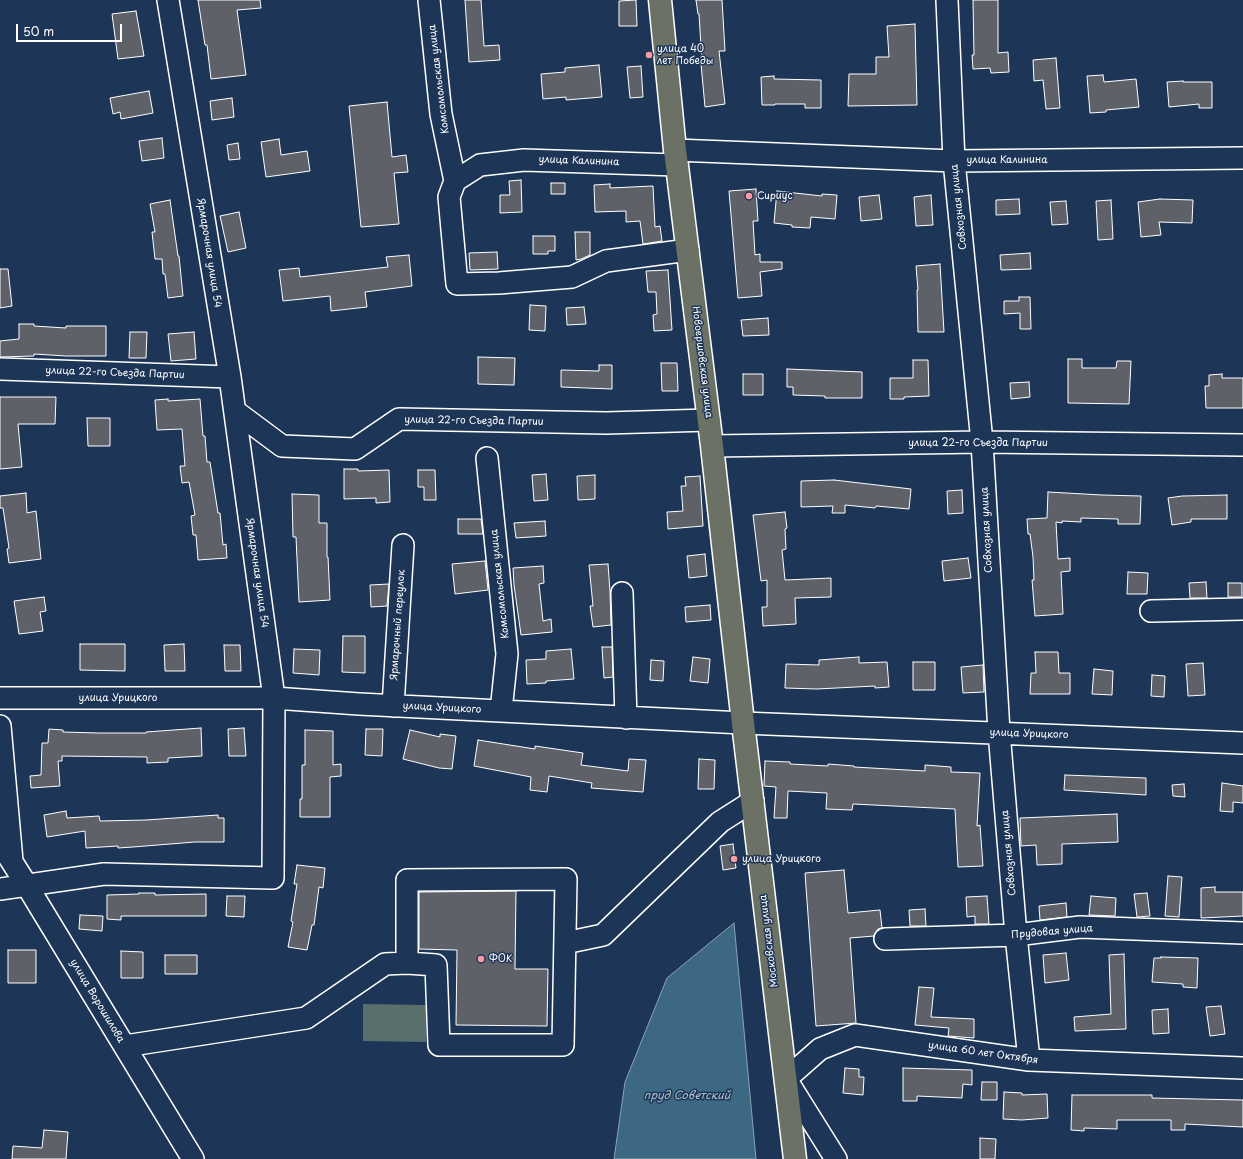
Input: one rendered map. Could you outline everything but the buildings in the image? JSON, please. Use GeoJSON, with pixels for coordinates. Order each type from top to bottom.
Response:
{"type":"FeatureCollection","features":[{"type":"Feature","properties":{"kind":"main road","name":"Новоершовская улица"},"geometry":{"type":"LineString","coordinates":[[660,0],[676,157],[709,420],[743,724]]}},
{"type":"Feature","properties":{"kind":"main road","name":"Московская улица"},"geometry":{"type":"LineString","coordinates":[[743,724],[795,1159]]}},
{"type":"Feature","properties":{"kind":"street","name":"Ярмарочная улица 54"},"geometry":{"type":"LineString","coordinates":[[0,889],[26,884],[104,874],[273,878],[274,698],[230,377],[168,0]]}},
{"type":"Feature","properties":{"kind":"street","name":"Комсомольская улица"},"geometry":{"type":"LineString","coordinates":[[429,0],[441,114],[455,182]]}},
{"type":"Feature","properties":{"kind":"street","name":"Совхозная улица"},"geometry":{"type":"LineString","coordinates":[[947,0],[954,160],[982,442],[999,732],[1016,935],[1029,1060]]}},
{"type":"Feature","properties":{"kind":"street","name":"улица Калинина"},"geometry":{"type":"LineString","coordinates":[[455,182],[480,165],[524,160],[676,157],[954,160],[1243,158]]}},
{"type":"Feature","properties":{"kind":"street"},"geometry":{"type":"LineString","coordinates":[[455,182],[449,196],[457,284],[499,283],[572,277],[606,261],[688,250]]}},
{"type":"Feature","properties":{"kind":"street","name":"улица 22-го Съезда Партии"},"geometry":{"type":"LineString","coordinates":[[0,368],[230,377]]}},
{"type":"Feature","properties":{"kind":"street","name":"улица 22-го Съезда Партии"},"geometry":{"type":"LineString","coordinates":[[235,411],[282,446],[355,449],[399,420],[606,423],[709,420]]}},
{"type":"Feature","properties":{"kind":"street","name":"улица 22-го Съезда Партии"},"geometry":{"type":"LineString","coordinates":[[712,446],[982,442],[1243,445]]}},
{"type":"Feature","properties":{"kind":"street","name":"Комсомольская улица"},"geometry":{"type":"LineString","coordinates":[[487,458],[507,654],[501,711]]}},
{"type":"Feature","properties":{"kind":"street","name":"Ярмарочный переулок"},"geometry":{"type":"LineString","coordinates":[[393,706],[403,545]]}},
{"type":"Feature","properties":{"kind":"street"},"geometry":{"type":"LineString","coordinates":[[622,593],[626,718]]}},
{"type":"Feature","properties":{"kind":"street"},"geometry":{"type":"LineString","coordinates":[[1151,611],[1243,609]]}},
{"type":"Feature","properties":{"kind":"street","name":"улица Урицкого"},"geometry":{"type":"LineString","coordinates":[[0,698],[274,698],[393,706],[743,724],[999,732],[1243,743]]}},
{"type":"Feature","properties":{"kind":"street"},"geometry":{"type":"LineString","coordinates":[[0,726],[12,863]]}},
{"type":"Feature","properties":{"kind":"street"},"geometry":{"type":"LineString","coordinates":[[565,943],[603,935],[720,822],[753,801]]}},
{"type":"Feature","properties":{"kind":"street","name":"улица Ворошилова"},"geometry":{"type":"LineString","coordinates":[[0,843],[193,1159]]}},
{"type":"Feature","properties":{"kind":"street"},"geometry":{"type":"LineString","coordinates":[[125,1046],[306,1018],[385,964],[407,963],[436,965],[439,1044],[563,1046],[566,879],[407,880],[407,963]]}},
{"type":"Feature","properties":{"kind":"street","name":"Прудовая улица"},"geometry":{"type":"LineString","coordinates":[[885,939],[1016,935],[1080,927],[1243,934]]}},
{"type":"Feature","properties":{"kind":"street","name":"улица 60 лет Октября"},"geometry":{"type":"LineString","coordinates":[[786,1079],[820,1049],[855,1035],[1029,1060],[1243,1068]]}},
{"type":"Feature","properties":{"kind":"street"},"geometry":{"type":"LineString","coordinates":[[786,1079],[836,1159]]}},
{"type":"Feature","properties":{"kind":"green space"},"geometry":{"type":"Polygon","coordinates":[[[363,1004],[426,1005],[426,1042],[363,1041],[363,1004]]]}},
{"type":"Feature","properties":{"kind":"water","name":"пруд Советский"},"geometry":{"type":"Polygon","coordinates":[[[734,923],[756,1159],[614,1159],[625,1082],[667,978],[734,923]]]}},
{"type":"Feature","properties":{"kind":"place","name":"улица 40 лет Победы"},"geometry":{"type":"Point","coordinates":[649,55]}},
{"type":"Feature","properties":{"kind":"place","name":"Сириус"},"geometry":{"type":"Point","coordinates":[749,196]}},
{"type":"Feature","properties":{"kind":"place","name":"улица Урицкого"},"geometry":{"type":"Point","coordinates":[734,859]}},
{"type":"Feature","properties":{"kind":"place","name":"ФОК"},"geometry":{"type":"Point","coordinates":[481,959]}}]}
